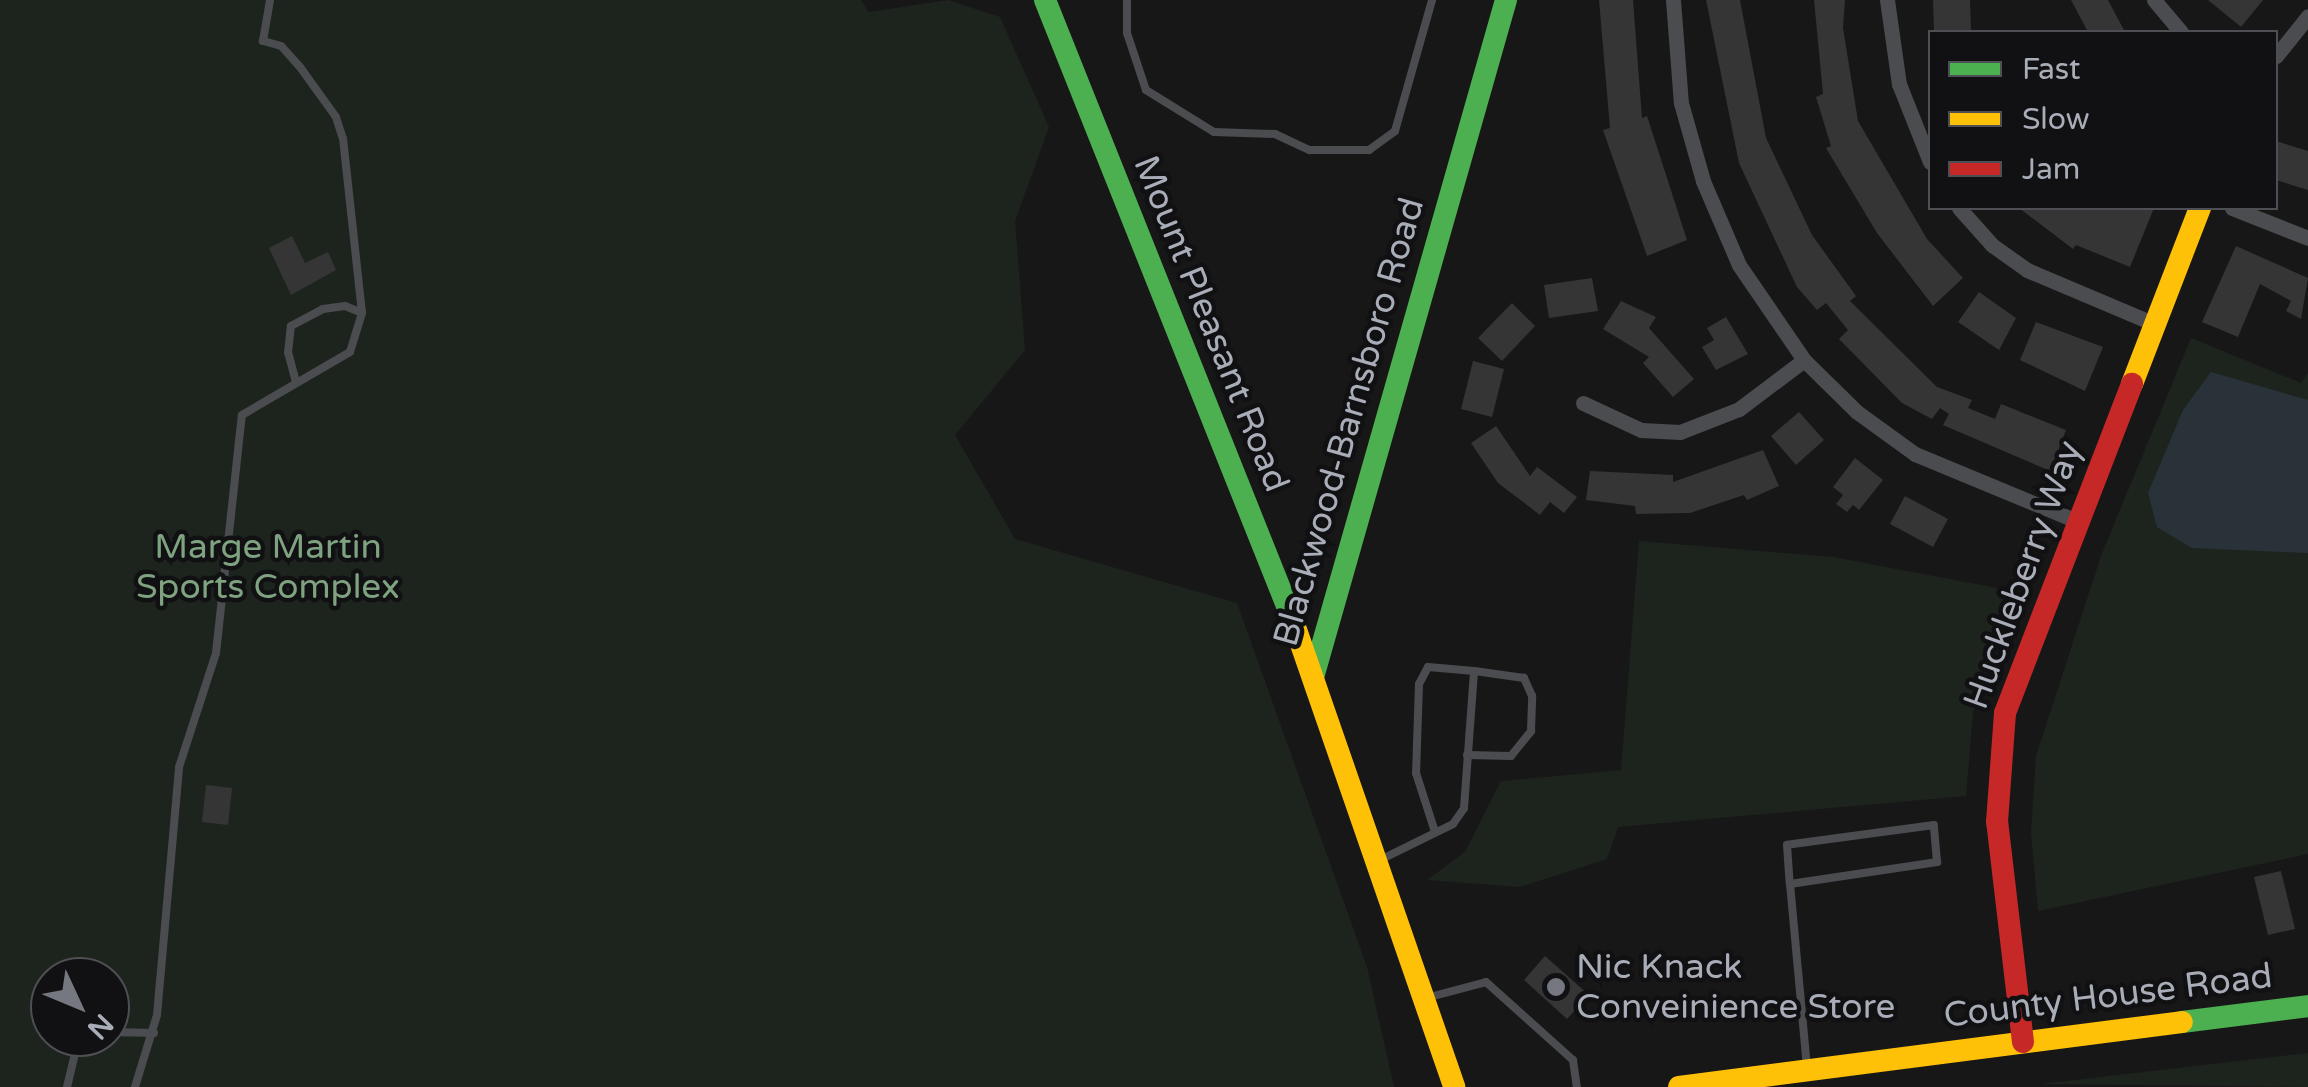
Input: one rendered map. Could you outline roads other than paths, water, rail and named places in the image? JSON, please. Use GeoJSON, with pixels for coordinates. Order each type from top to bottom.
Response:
{"type":"FeatureCollection","features":[{"type":"Feature","properties":{"kind":"main road","name":"Mount Pleasant Road"},"geometry":{"type":"LineString","coordinates":[[1045,0],[1314,674]]}},
{"type":"Feature","properties":{"kind":"main road","name":"Blackwood-Barnsboro Road"},"geometry":{"type":"LineString","coordinates":[[1454,1087],[1314,674],[1506,0]]}},
{"type":"Feature","properties":{"kind":"main road","name":"Huckleberry Way"},"geometry":{"type":"LineString","coordinates":[[2024,1042],[1996,778],[2012,690],[2199,210]]}},
{"type":"Feature","properties":{"kind":"main road","name":"County House Road"},"geometry":{"type":"LineString","coordinates":[[1679,1087],[2308,1006]]}},
{"type":"Feature","properties":{"kind":"street"},"geometry":{"type":"LineString","coordinates":[[1672,0],[1681,104],[1703,181],[1739,265],[1804,360],[1898,444],[1962,478],[2078,522]]}},
{"type":"Feature","properties":{"kind":"street"},"geometry":{"type":"LineString","coordinates":[[1886,0],[1899,84],[1928,157]]}},
{"type":"Feature","properties":{"kind":"street"},"geometry":{"type":"LineString","coordinates":[[2154,0],[2179,30]]}},
{"type":"Feature","properties":{"kind":"street"},"geometry":{"type":"LineString","coordinates":[[2278,54],[2308,16]]}},
{"type":"Feature","properties":{"kind":"street"},"geometry":{"type":"LineString","coordinates":[[1961,210],[1992,245],[2027,270],[2155,324]]}},
{"type":"Feature","properties":{"kind":"street"},"geometry":{"type":"LineString","coordinates":[[2237,210],[2308,238]]}},
{"type":"Feature","properties":{"kind":"street"},"geometry":{"type":"LineString","coordinates":[[1584,403],[1641,430],[1680,432],[1740,410],[1804,360]]}},
{"type":"Feature","properties":{"kind":"lane"},"geometry":{"type":"LineString","coordinates":[[135,1087],[154,1033],[179,767],[216,653],[242,416],[350,352],[362,313],[343,140],[336,117],[300,68],[281,46],[263,41],[270,0]]}},
{"type":"Feature","properties":{"kind":"lane"},"geometry":{"type":"LineString","coordinates":[[1127,0],[1126,33],[1146,90],[1214,132],[1275,134],[1310,150],[1369,150],[1396,131],[1432,0]]}},
{"type":"Feature","properties":{"kind":"lane"},"geometry":{"type":"LineString","coordinates":[[296,382],[288,353],[291,326],[323,309],[344,306],[362,313]]}},
{"type":"Feature","properties":{"kind":"lane"},"geometry":{"type":"LineString","coordinates":[[1435,832],[1416,772],[1419,684],[1428,667],[1524,678],[1532,696],[1531,730],[1511,756],[1467,755]]}},
{"type":"Feature","properties":{"kind":"lane"},"geometry":{"type":"LineString","coordinates":[[1378,860],[1453,824],[1464,808],[1474,671]]}},
{"type":"Feature","properties":{"kind":"lane"},"geometry":{"type":"LineString","coordinates":[[1790,884],[1938,862],[1934,825],[1787,845],[1790,884],[1807,1070]]}},
{"type":"Feature","properties":{"kind":"lane"},"geometry":{"type":"LineString","coordinates":[[1425,999],[1486,982],[1572,1060],[1576,1087]]}},
{"type":"Feature","properties":{"kind":"lane"},"geometry":{"type":"LineString","coordinates":[[130,1032],[154,1033]]}},
{"type":"Feature","properties":{"kind":"lane"},"geometry":{"type":"LineString","coordinates":[[67,1087],[74,1057]]}},
{"type":"Feature","properties":{"kind":"place","name":"Nic Knack Conveinience Store"},"geometry":{"type":"Point","coordinates":[1556,987]}},
{"type":"Feature","properties":{"kind":"park label","name":"Marge Martin Sports Complex"},"geometry":{"type":"Point","coordinates":[268,567]}}]}
